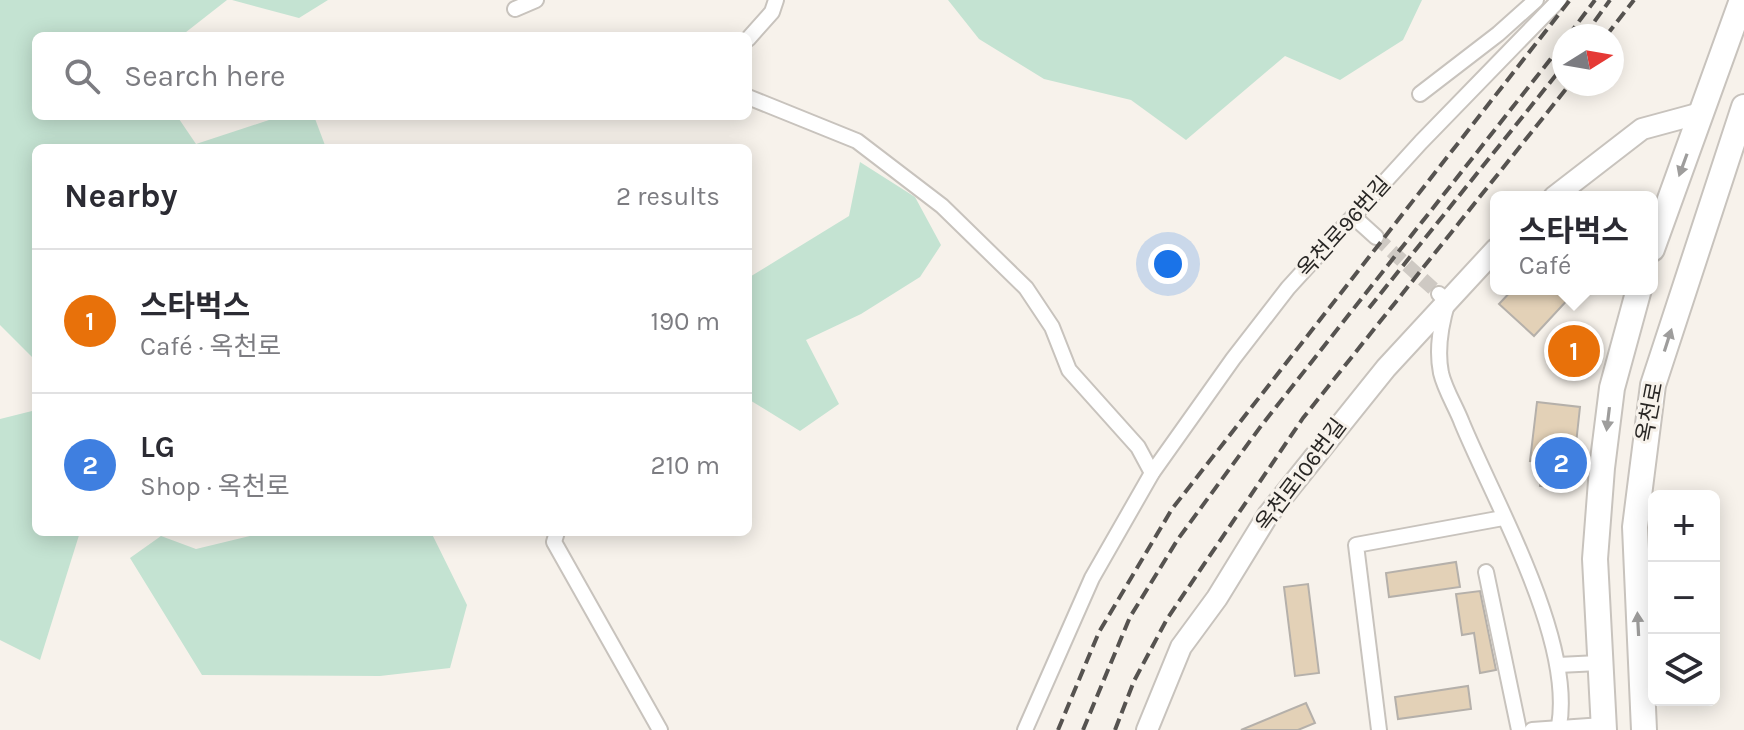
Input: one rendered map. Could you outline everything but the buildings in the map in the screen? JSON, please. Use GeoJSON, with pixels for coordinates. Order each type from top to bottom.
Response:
{"type":"FeatureCollection","features":[{"type":"Feature","properties":{"kind":"main road"},"geometry":{"type":"LineString","coordinates":[[1658,232],[1743,1]]}},
{"type":"Feature","properties":{"kind":"main road","name":"옥천로"},"geometry":{"type":"LineString","coordinates":[[1644,730],[1635,527],[1653,385],[1744,107]]}},
{"type":"Feature","properties":{"kind":"main road","name":"옥천로"},"geometry":{"type":"LineString","coordinates":[[1604,727],[1595,559],[1602,468],[1612,388],[1637,295]]}},
{"type":"Feature","properties":{"kind":"street"},"geometry":{"type":"LineString","coordinates":[[515,9],[536,0]]}},
{"type":"Feature","properties":{"kind":"street"},"geometry":{"type":"LineString","coordinates":[[752,34],[772,12],[776,0]]}},
{"type":"Feature","properties":{"kind":"street"},"geometry":{"type":"LineString","coordinates":[[1420,94],[1498,34],[1536,0]]}},
{"type":"Feature","properties":{"kind":"street","name":"옥천로96번길"},"geometry":{"type":"LineString","coordinates":[[1025,730],[1092,578],[1152,473],[1288,288],[1421,142],[1559,0]]}},
{"type":"Feature","properties":{"kind":"street"},"geometry":{"type":"LineString","coordinates":[[752,99],[857,141],[942,206],[1026,288],[1052,327],[1069,370],[1138,447],[1152,473]]}},
{"type":"Feature","properties":{"kind":"street"},"geometry":{"type":"LineString","coordinates":[[1562,191],[1642,129],[1701,113]]}},
{"type":"Feature","properties":{"kind":"street"},"geometry":{"type":"LineString","coordinates":[[1355,218],[1376,237]]}},
{"type":"Feature","properties":{"kind":"street","name":"옥천로106번길"},"geometry":{"type":"LineString","coordinates":[[1147,730],[1181,647],[1217,598],[1268,515],[1443,297],[1490,254]]}},
{"type":"Feature","properties":{"kind":"street"},"geometry":{"type":"LineString","coordinates":[[1443,297],[1439,333],[1441,373],[1530,577],[1558,665],[1564,699],[1559,726]]}},
{"type":"Feature","properties":{"kind":"street"},"geometry":{"type":"LineString","coordinates":[[1379,730],[1356,545],[1503,518]]}},
{"type":"Feature","properties":{"kind":"street"},"geometry":{"type":"LineString","coordinates":[[556,536],[554,542],[569,571],[660,730]]}},
{"type":"Feature","properties":{"kind":"street"},"geometry":{"type":"LineString","coordinates":[[1486,572],[1519,730]]}},
{"type":"Feature","properties":{"kind":"street"},"geometry":{"type":"LineString","coordinates":[[1558,665],[1599,663]]}},
{"type":"Feature","properties":{"kind":"street","name":"옥천로"},"geometry":{"type":"LineString","coordinates":[[1532,730],[1559,726],[1604,727]]}},
{"type":"Feature","properties":{"kind":"green space"},"geometry":{"type":"Polygon","coordinates":[[[0,0],[227,0],[186,32],[32,32],[32,120],[180,120],[196,144],[32,144],[32,357],[0,325],[0,0]]]}},
{"type":"Feature","properties":{"kind":"green space"},"geometry":{"type":"Polygon","coordinates":[[[232,0],[328,0],[299,18],[232,0]]]}},
{"type":"Feature","properties":{"kind":"green space"},"geometry":{"type":"Polygon","coordinates":[[[948,0],[1422,0],[1403,40],[1340,80],[1285,56],[1186,140],[1131,100],[1044,79],[979,39],[948,0]]]}},
{"type":"Feature","properties":{"kind":"green space"},"geometry":{"type":"Polygon","coordinates":[[[269,120],[316,120],[324,144],[196,144],[269,120]]]}},
{"type":"Feature","properties":{"kind":"green space"},"geometry":{"type":"Polygon","coordinates":[[[860,162],[915,197],[941,245],[920,277],[861,314],[806,340],[839,404],[800,431],[752,401],[752,276],[849,216],[860,162]]]}},
{"type":"Feature","properties":{"kind":"green space"},"geometry":{"type":"Polygon","coordinates":[[[32,411],[32,536],[79,536],[40,660],[0,640],[0,419],[32,411]]]}},
{"type":"Feature","properties":{"kind":"green space"},"geometry":{"type":"Polygon","coordinates":[[[161,536],[196,549],[250,536],[433,536],[467,605],[450,668],[380,676],[202,675],[130,558],[161,536]]]}},
{"type":"Feature","properties":{"kind":"tunnel"},"geometry":{"type":"LineString","coordinates":[[1376,237],[1439,294]]}},
{"type":"Feature","properties":{"kind":"railway"},"geometry":{"type":"LineString","coordinates":[[1058,730],[1099,632],[1172,509],[1570,0]]}},
{"type":"Feature","properties":{"kind":"railway"},"geometry":{"type":"LineString","coordinates":[[1577,24],[1595,0]]}},
{"type":"Feature","properties":{"kind":"railway"},"geometry":{"type":"LineString","coordinates":[[1593,24],[1610,0]]}},
{"type":"Feature","properties":{"kind":"railway"},"geometry":{"type":"LineString","coordinates":[[1615,24],[1634,0]]}},
{"type":"Feature","properties":{"kind":"railway"},"geometry":{"type":"LineString","coordinates":[[1083,730],[1130,617],[1178,539],[1261,426],[1552,57]]}},
{"type":"Feature","properties":{"kind":"railway"},"geometry":{"type":"LineString","coordinates":[[1369,308],[1552,80]]}},
{"type":"Feature","properties":{"kind":"railway"},"geometry":{"type":"LineString","coordinates":[[1115,730],[1134,681],[1167,619],[1303,418],[1560,96]]}},
{"type":"Feature","properties":{"kind":"place","name":"스타벅스"},"geometry":{"type":"Point","coordinates":[1574,351]}},
{"type":"Feature","properties":{"kind":"place","name":"LG"},"geometry":{"type":"Point","coordinates":[1561,463]}}]}
